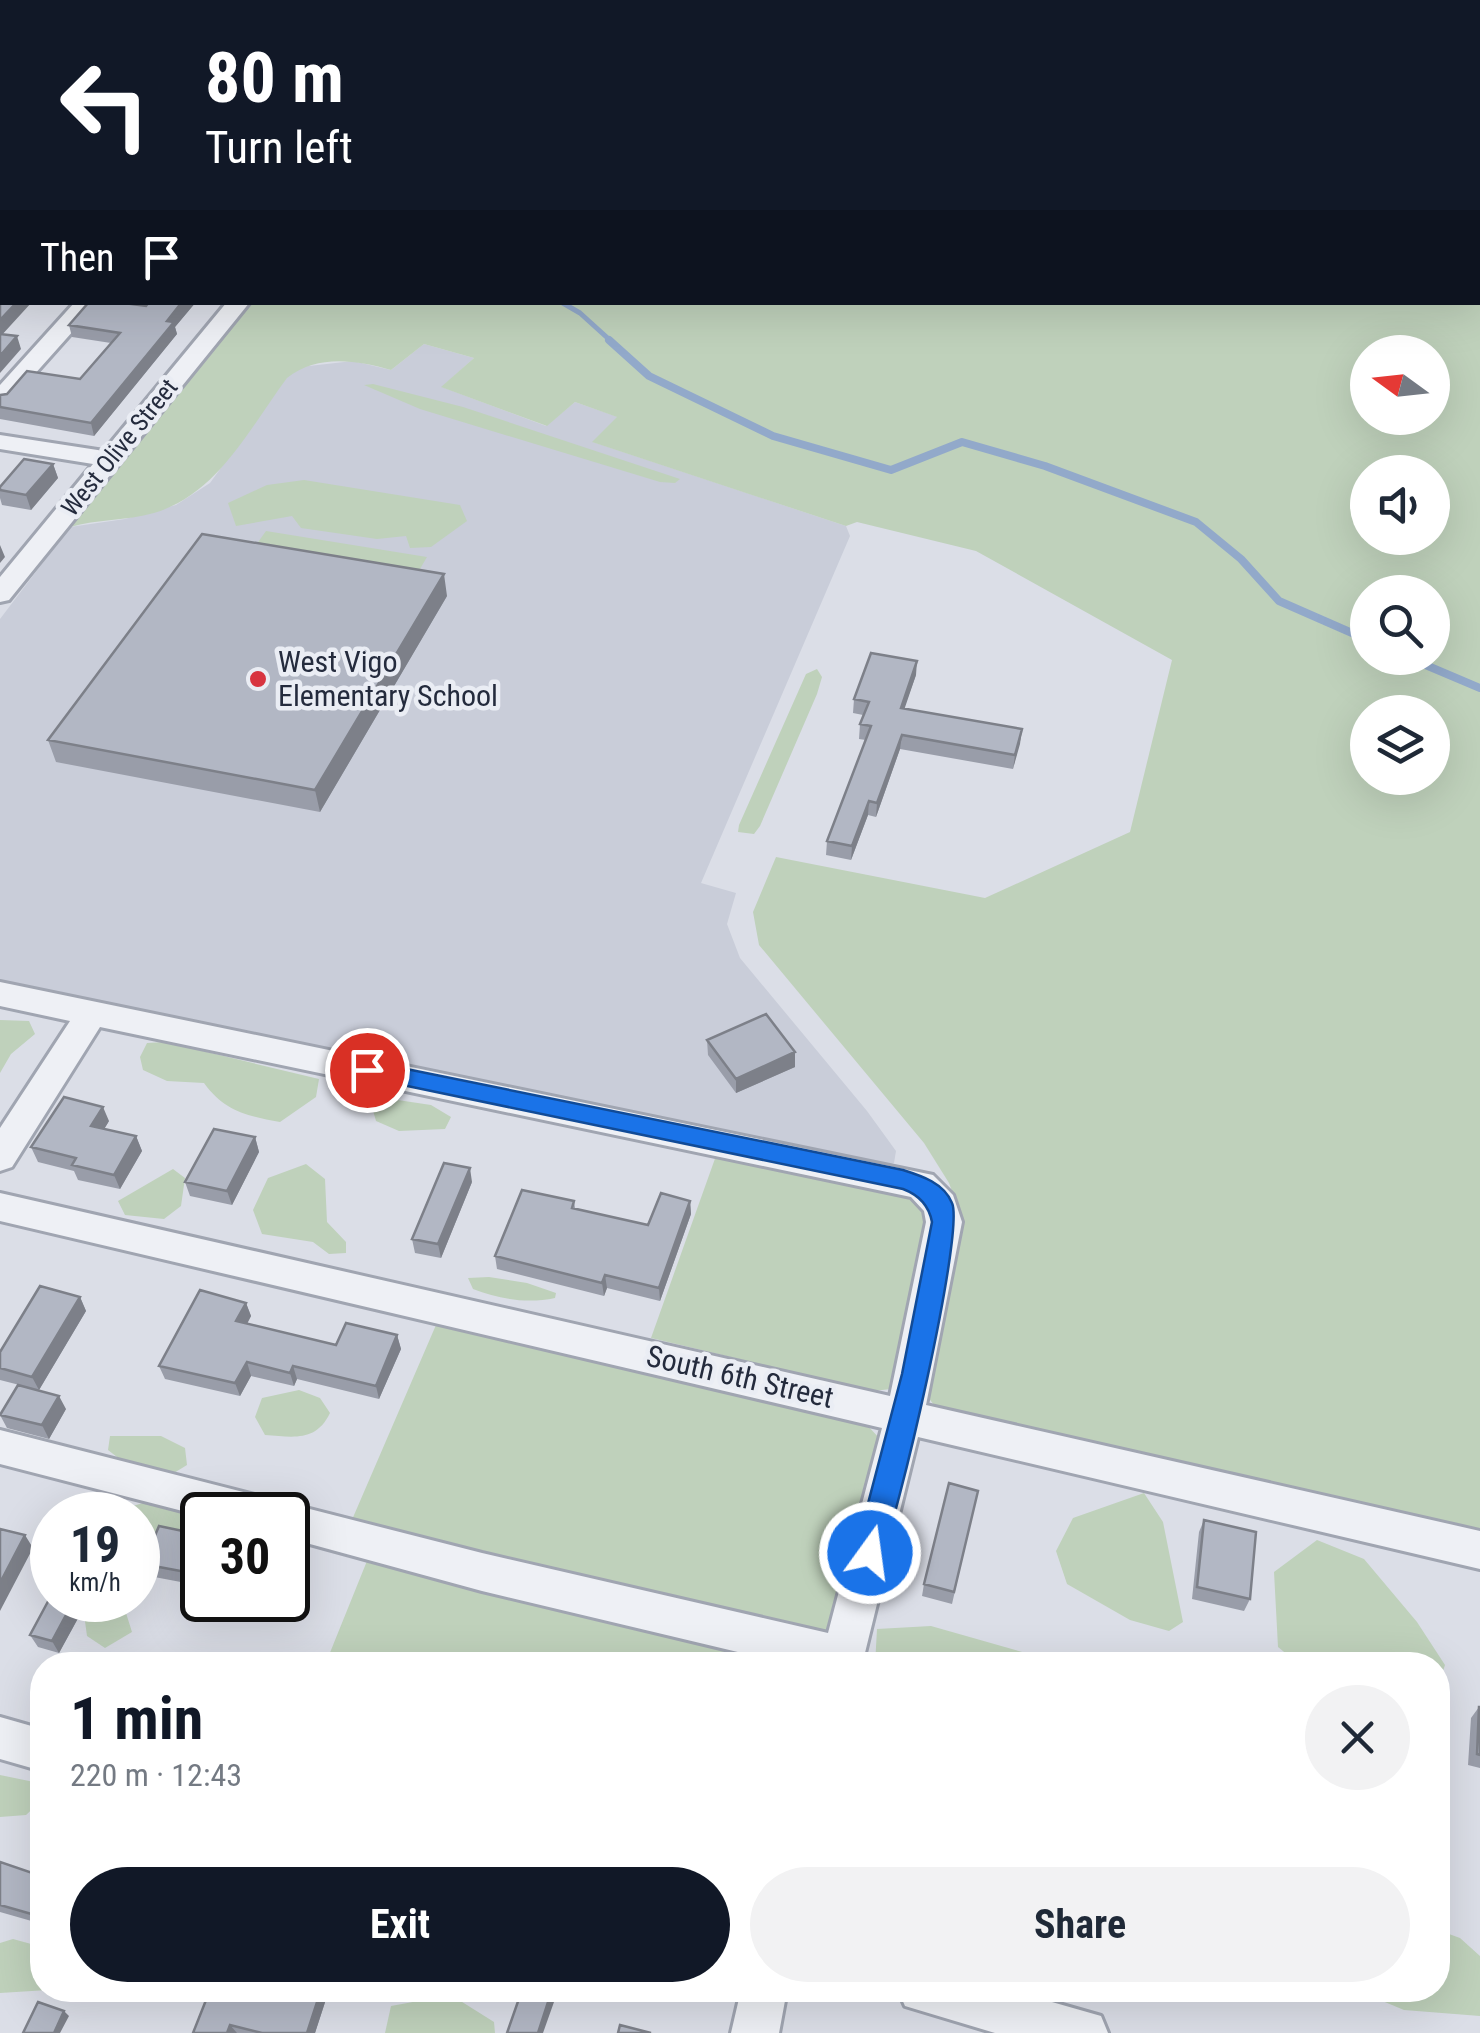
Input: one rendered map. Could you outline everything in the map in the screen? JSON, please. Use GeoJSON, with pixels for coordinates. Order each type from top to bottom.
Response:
{"type":"FeatureCollection","features":[{"type":"Feature","properties":{"kind":"street"},"geometry":{"type":"LineString","coordinates":[[0,398],[85,305]]}},
{"type":"Feature","properties":{"kind":"street","name":"West Olive Street"},"geometry":{"type":"LineString","coordinates":[[0,594],[237,305]]}},
{"type":"Feature","properties":{"kind":"street"},"geometry":{"type":"LineString","coordinates":[[0,442],[109,459]]}},
{"type":"Feature","properties":{"kind":"street"},"geometry":{"type":"LineString","coordinates":[[0,552],[31,557]]}},
{"type":"Feature","properties":{"kind":"street"},"geometry":{"type":"LineString","coordinates":[[0,994],[921,1185],[941,1204],[944,1222],[905,1414],[844,1652]]}},
{"type":"Feature","properties":{"kind":"street"},"geometry":{"type":"LineString","coordinates":[[0,1157],[93,1012]]}},
{"type":"Feature","properties":{"kind":"street","name":"South 6th Street"},"geometry":{"type":"LineString","coordinates":[[0,1207],[1480,1550]]}},
{"type":"Feature","properties":{"kind":"street"},"geometry":{"type":"LineString","coordinates":[[0,1447],[180,1493]]}},
{"type":"Feature","properties":{"kind":"street"},"geometry":{"type":"LineString","coordinates":[[310,1526],[806,1652]]}},
{"type":"Feature","properties":{"kind":"street"},"geometry":{"type":"LineString","coordinates":[[0,1738],[30,1747]]}},
{"type":"Feature","properties":{"kind":"street"},"geometry":{"type":"LineString","coordinates":[[754,2033],[761,2002]]}},
{"type":"Feature","properties":{"kind":"street"},"geometry":{"type":"LineString","coordinates":[[966,2002],[1084,2033]]}},
{"type":"Feature","properties":{"kind":"shaded area"},"geometry":{"type":"Polygon","coordinates":[[[424,344],[474,358],[442,387],[546,426],[575,402],[618,417],[593,442],[846,526],[850,536],[701,883],[736,893],[727,924],[740,958],[867,1111],[896,1151],[894,1163],[886,1166],[0,986],[0,619],[70,527],[125,519],[176,505],[210,483],[287,377],[300,367],[353,361],[391,370],[424,344]]]}},
{"type":"Feature","properties":{"kind":"green space"},"geometry":{"type":"Polygon","coordinates":[[[247,305],[1480,305],[1480,1538],[938,1410],[927,1396],[959,1236],[959,1210],[949,1183],[924,1143],[759,945],[753,912],[776,857],[985,898],[1130,832],[1172,660],[976,551],[857,522],[846,526],[592,442],[617,417],[575,402],[547,426],[441,387],[474,358],[424,344],[391,370],[337,361],[299,370],[287,378],[230,458],[196,491],[154,513],[70,527],[113,466],[247,305]]]}},
{"type":"Feature","properties":{"kind":"green space"},"geometry":{"type":"Polygon","coordinates":[[[364,385],[463,407],[680,479],[675,483],[660,482],[420,409],[364,385]]]}},
{"type":"Feature","properties":{"kind":"green space"},"geometry":{"type":"Polygon","coordinates":[[[304,480],[460,505],[467,521],[431,547],[410,548],[406,536],[377,539],[301,528],[292,516],[236,526],[228,503],[267,485],[304,480]]]}},
{"type":"Feature","properties":{"kind":"green space"},"geometry":{"type":"Polygon","coordinates":[[[266,531],[427,557],[410,586],[246,559],[266,531]]]}},
{"type":"Feature","properties":{"kind":"green space"},"geometry":{"type":"Polygon","coordinates":[[[817,669],[822,677],[817,694],[760,826],[754,834],[738,832],[806,674],[817,669]]]}},
{"type":"Feature","properties":{"kind":"green space"},"geometry":{"type":"Polygon","coordinates":[[[0,1020],[29,1021],[35,1034],[11,1054],[0,1073],[0,1020]]]}},
{"type":"Feature","properties":{"kind":"green space"},"geometry":{"type":"Polygon","coordinates":[[[165,1042],[319,1079],[316,1097],[280,1122],[247,1114],[228,1106],[204,1083],[167,1081],[143,1070],[140,1057],[147,1043],[165,1042]]]}},
{"type":"Feature","properties":{"kind":"green space"},"geometry":{"type":"Polygon","coordinates":[[[391,1099],[431,1105],[451,1117],[445,1129],[399,1131],[376,1121],[372,1107],[391,1099]]]}},
{"type":"Feature","properties":{"kind":"green space"},"geometry":{"type":"Polygon","coordinates":[[[717,1153],[911,1197],[930,1216],[891,1389],[873,1391],[651,1338],[717,1153]]]}},
{"type":"Feature","properties":{"kind":"green space"},"geometry":{"type":"Polygon","coordinates":[[[306,1164],[325,1179],[327,1222],[346,1242],[346,1253],[329,1254],[313,1242],[262,1234],[253,1210],[268,1178],[306,1164]]]}},
{"type":"Feature","properties":{"kind":"green space"},"geometry":{"type":"Polygon","coordinates":[[[173,1169],[185,1178],[181,1206],[164,1219],[125,1215],[118,1201],[173,1169]]]}},
{"type":"Feature","properties":{"kind":"green space"},"geometry":{"type":"Polygon","coordinates":[[[468,1278],[527,1283],[556,1293],[555,1298],[503,1298],[473,1289],[468,1278]]]}},
{"type":"Feature","properties":{"kind":"green space"},"geometry":{"type":"Polygon","coordinates":[[[436,1325],[867,1425],[881,1440],[829,1641],[348,1529],[436,1325]]]}},
{"type":"Feature","properties":{"kind":"green space"},"geometry":{"type":"Polygon","coordinates":[[[299,1390],[320,1398],[330,1413],[324,1422],[303,1436],[265,1435],[255,1417],[262,1398],[299,1390]]]}},
{"type":"Feature","properties":{"kind":"green space"},"geometry":{"type":"Polygon","coordinates":[[[110,1436],[161,1436],[185,1448],[187,1465],[169,1476],[130,1467],[108,1450],[110,1436]]]}},
{"type":"Feature","properties":{"kind":"green space"},"geometry":{"type":"Polygon","coordinates":[[[1144,1493],[1163,1522],[1183,1622],[1169,1631],[1130,1620],[1067,1584],[1056,1551],[1073,1518],[1144,1493]]]}},
{"type":"Feature","properties":{"kind":"green space"},"geometry":{"type":"Polygon","coordinates":[[[160,1503],[175,1507],[180,1513],[180,1529],[160,1533],[160,1503]]]}},
{"type":"Feature","properties":{"kind":"green space"},"geometry":{"type":"Polygon","coordinates":[[[1317,1540],[1364,1559],[1417,1622],[1437,1652],[1284,1652],[1278,1647],[1274,1572],[1317,1540]]]}},
{"type":"Feature","properties":{"kind":"green space"},"geometry":{"type":"Polygon","coordinates":[[[371,1551],[771,1652],[330,1652],[371,1551]]]}},
{"type":"Feature","properties":{"kind":"green space"},"geometry":{"type":"Polygon","coordinates":[[[85,1622],[129,1622],[132,1632],[105,1648],[87,1636],[85,1622]]]}},
{"type":"Feature","properties":{"kind":"green space"},"geometry":{"type":"Polygon","coordinates":[[[931,1626],[1022,1652],[876,1652],[877,1629],[931,1626]]]}},
{"type":"Feature","properties":{"kind":"green space"},"geometry":{"type":"Polygon","coordinates":[[[0,1775],[30,1781],[30,1811],[0,1817],[0,1775]]]}},
{"type":"Feature","properties":{"kind":"green space"},"geometry":{"type":"Polygon","coordinates":[[[1450,1934],[1480,1956],[1480,2016],[1404,2010],[1385,2002],[1450,2002],[1450,1934]]]}},
{"type":"Feature","properties":{"kind":"green space"},"geometry":{"type":"Polygon","coordinates":[[[13,1939],[30,1944],[30,1991],[0,1993],[0,1943],[13,1939]]]}},
{"type":"Feature","properties":{"kind":"green space"},"geometry":{"type":"Polygon","coordinates":[[[462,2002],[494,2022],[495,2033],[385,2033],[391,2006],[462,2002]]]}},
{"type":"Feature","properties":{"kind":"building"},"geometry":{"type":"Polygon","coordinates":[[[0,305],[14,305],[0,320],[0,305]]]}},
{"type":"Feature","properties":{"kind":"building"},"geometry":{"type":"Polygon","coordinates":[[[86,305],[180,305],[167,321],[174,322],[91,423],[0,407],[0,395],[7,394],[27,371],[80,379],[120,333],[69,325],[86,305]]]}},
{"type":"Feature","properties":{"kind":"building"},"geometry":{"type":"Polygon","coordinates":[[[0,334],[17,336],[0,356],[0,334]]]}},
{"type":"Feature","properties":{"kind":"building"},"geometry":{"type":"Polygon","coordinates":[[[24,459],[53,464],[26,495],[0,490],[0,487],[24,459]]]}},
{"type":"Feature","properties":{"kind":"building","name":"West Vigo Elementary School"},"geometry":{"type":"Polygon","coordinates":[[[202,534],[444,574],[315,790],[48,740],[202,534]]]}},
{"type":"Feature","properties":{"kind":"building"},"geometry":{"type":"Polygon","coordinates":[[[871,653],[917,661],[901,708],[1022,729],[1015,755],[902,735],[877,803],[869,801],[852,846],[827,841],[871,726],[860,724],[869,702],[854,699],[871,653]]]}},
{"type":"Feature","properties":{"kind":"building"},"geometry":{"type":"Polygon","coordinates":[[[766,1014],[795,1052],[736,1079],[707,1040],[766,1014]]]}},
{"type":"Feature","properties":{"kind":"building"},"geometry":{"type":"Polygon","coordinates":[[[64,1097],[103,1107],[91,1126],[136,1136],[114,1175],[72,1165],[76,1158],[31,1147],[64,1097]]]}},
{"type":"Feature","properties":{"kind":"building"},"geometry":{"type":"Polygon","coordinates":[[[214,1129],[255,1137],[227,1191],[185,1182],[214,1129]]]}},
{"type":"Feature","properties":{"kind":"building"},"geometry":{"type":"Polygon","coordinates":[[[444,1163],[470,1168],[438,1244],[412,1239],[444,1163]]]}},
{"type":"Feature","properties":{"kind":"building"},"geometry":{"type":"Polygon","coordinates":[[[522,1190],[574,1201],[572,1208],[648,1225],[661,1193],[690,1201],[659,1288],[605,1275],[602,1283],[495,1256],[522,1190]]]}},
{"type":"Feature","properties":{"kind":"building"},"geometry":{"type":"Polygon","coordinates":[[[40,1286],[80,1297],[32,1377],[0,1368],[0,1352],[40,1286]]]}},
{"type":"Feature","properties":{"kind":"building"},"geometry":{"type":"Polygon","coordinates":[[[200,1290],[246,1303],[236,1321],[336,1345],[346,1323],[397,1335],[376,1386],[293,1366],[290,1373],[247,1362],[235,1383],[159,1366],[200,1290]]]}},
{"type":"Feature","properties":{"kind":"building"},"geometry":{"type":"Polygon","coordinates":[[[18,1385],[59,1396],[42,1425],[0,1415],[18,1385]]]}},
{"type":"Feature","properties":{"kind":"building"},"geometry":{"type":"Polygon","coordinates":[[[949,1483],[978,1491],[954,1592],[924,1584],[949,1483]]]}},
{"type":"Feature","properties":{"kind":"building"},"geometry":{"type":"Polygon","coordinates":[[[1204,1520],[1256,1532],[1250,1599],[1197,1587],[1204,1520]]]}},
{"type":"Feature","properties":{"kind":"building"},"geometry":{"type":"Polygon","coordinates":[[[160,1526],[180,1530],[180,1571],[160,1567],[160,1526]]]}},
{"type":"Feature","properties":{"kind":"building"},"geometry":{"type":"Polygon","coordinates":[[[0,1529],[25,1535],[0,1583],[0,1529]]]}},
{"type":"Feature","properties":{"kind":"building"},"geometry":{"type":"Polygon","coordinates":[[[37,1622],[62,1622],[52,1641],[30,1635],[37,1622]]]}},
{"type":"Feature","properties":{"kind":"building"},"geometry":{"type":"Polygon","coordinates":[[[1480,1707],[1480,1755],[1477,1754],[1480,1707]]]}},
{"type":"Feature","properties":{"kind":"building"},"geometry":{"type":"Polygon","coordinates":[[[0,1862],[30,1872],[30,1914],[0,1905],[0,1862]]]}},
{"type":"Feature","properties":{"kind":"building"},"geometry":{"type":"Polygon","coordinates":[[[38,2002],[64,2011],[54,2033],[23,2033],[38,2002]]]}},
{"type":"Feature","properties":{"kind":"building"},"geometry":{"type":"Polygon","coordinates":[[[205,2002],[317,2002],[307,2033],[262,2033],[230,2025],[227,2033],[193,2033],[205,2002]]]}},
{"type":"Feature","properties":{"kind":"building"},"geometry":{"type":"Polygon","coordinates":[[[518,2002],[548,2002],[538,2033],[507,2033],[518,2002]]]}},
{"type":"Feature","properties":{"kind":"building"},"geometry":{"type":"Polygon","coordinates":[[[620,2025],[651,2033],[618,2033],[620,2025]]]}},
{"type":"Feature","properties":{"kind":"waterway"},"geometry":{"type":"LineString","coordinates":[[566,305],[612,342]]}},
{"type":"Feature","properties":{"kind":"waterway"},"geometry":{"type":"LineString","coordinates":[[609,340],[649,376],[773,436],[891,470],[962,442],[1045,466],[1196,522],[1241,559],[1279,601],[1350,632]]}},
{"type":"Feature","properties":{"kind":"waterway"},"geometry":{"type":"LineString","coordinates":[[1449,675],[1480,688]]}},
{"type":"Feature","properties":{"kind":"place","name":"West Vigo Elementary School"},"geometry":{"type":"Point","coordinates":[258,679]}},
{"type":"Feature","properties":{"kind":"route"},"geometry":{"type":"LineString","coordinates":[[367,1070],[903,1180],[921,1185],[941,1204],[944,1222],[915,1374],[870,1553]]}}]}
